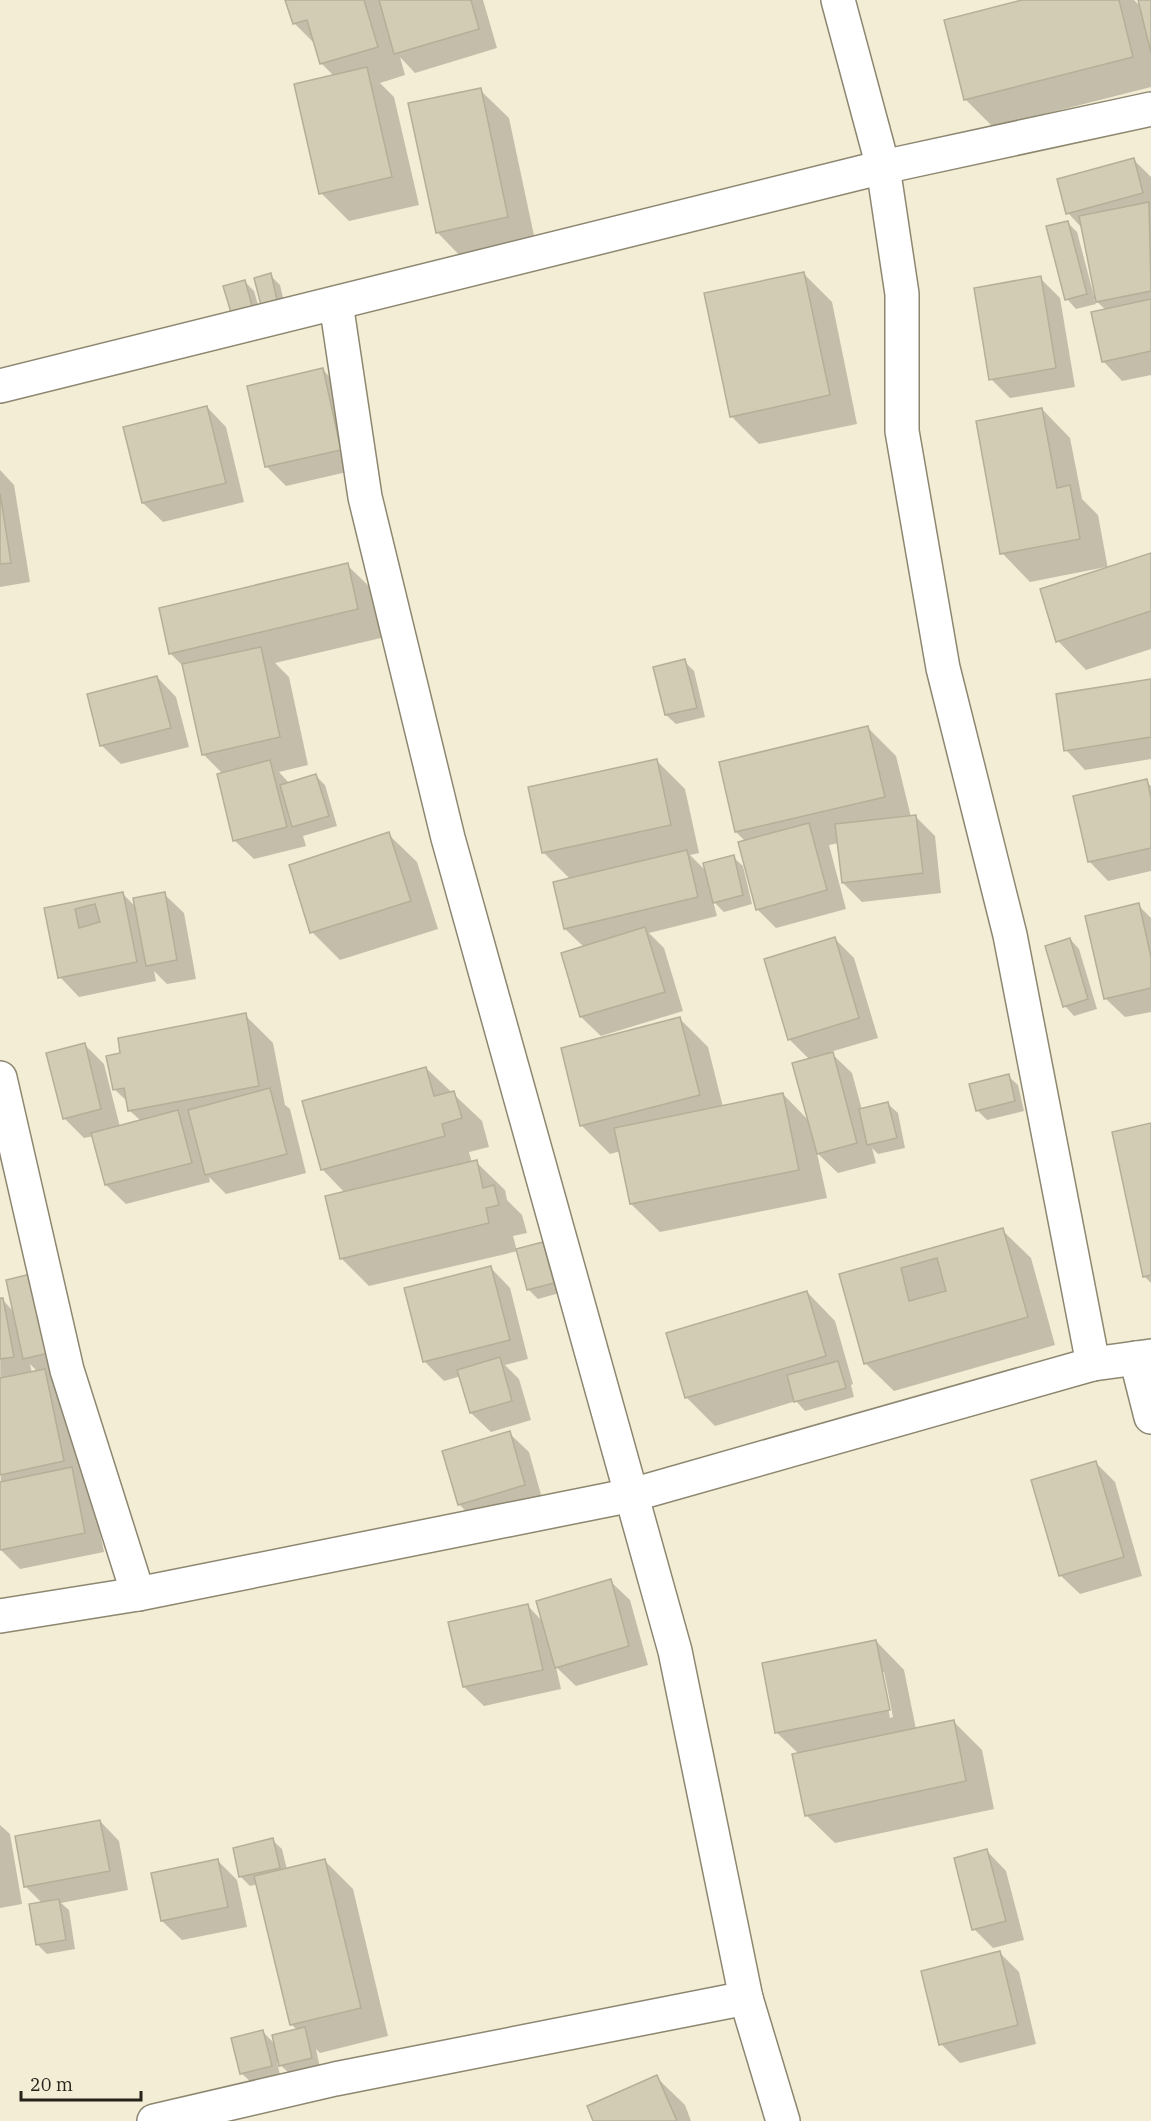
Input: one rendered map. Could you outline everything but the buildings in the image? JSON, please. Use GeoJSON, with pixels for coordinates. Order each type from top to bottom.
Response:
{"type":"FeatureCollection","features":[{"type":"Feature","properties":{"kind":"street"},"geometry":{"type":"LineString","coordinates":[[838,0],[883,167],[902,294],[902,431],[941,656],[1010,935],[1093,1364]]}},
{"type":"Feature","properties":{"kind":"street"},"geometry":{"type":"LineString","coordinates":[[0,386],[883,167],[1151,109]]}},
{"type":"Feature","properties":{"kind":"street"},"geometry":{"type":"LineString","coordinates":[[336,303],[365,497],[445,827],[675,1651],[746,1998],[783,2121]]}},
{"type":"Feature","properties":{"kind":"street"},"geometry":{"type":"LineString","coordinates":[[0,1078],[68,1370],[138,1594]]}},
{"type":"Feature","properties":{"kind":"street"},"geometry":{"type":"LineString","coordinates":[[0,1616],[138,1594],[632,1495],[1093,1364],[1144,1357],[1151,1417]]}},
{"type":"Feature","properties":{"kind":"street"},"geometry":{"type":"LineString","coordinates":[[154,2121],[335,2079],[746,1998]]}}]}
